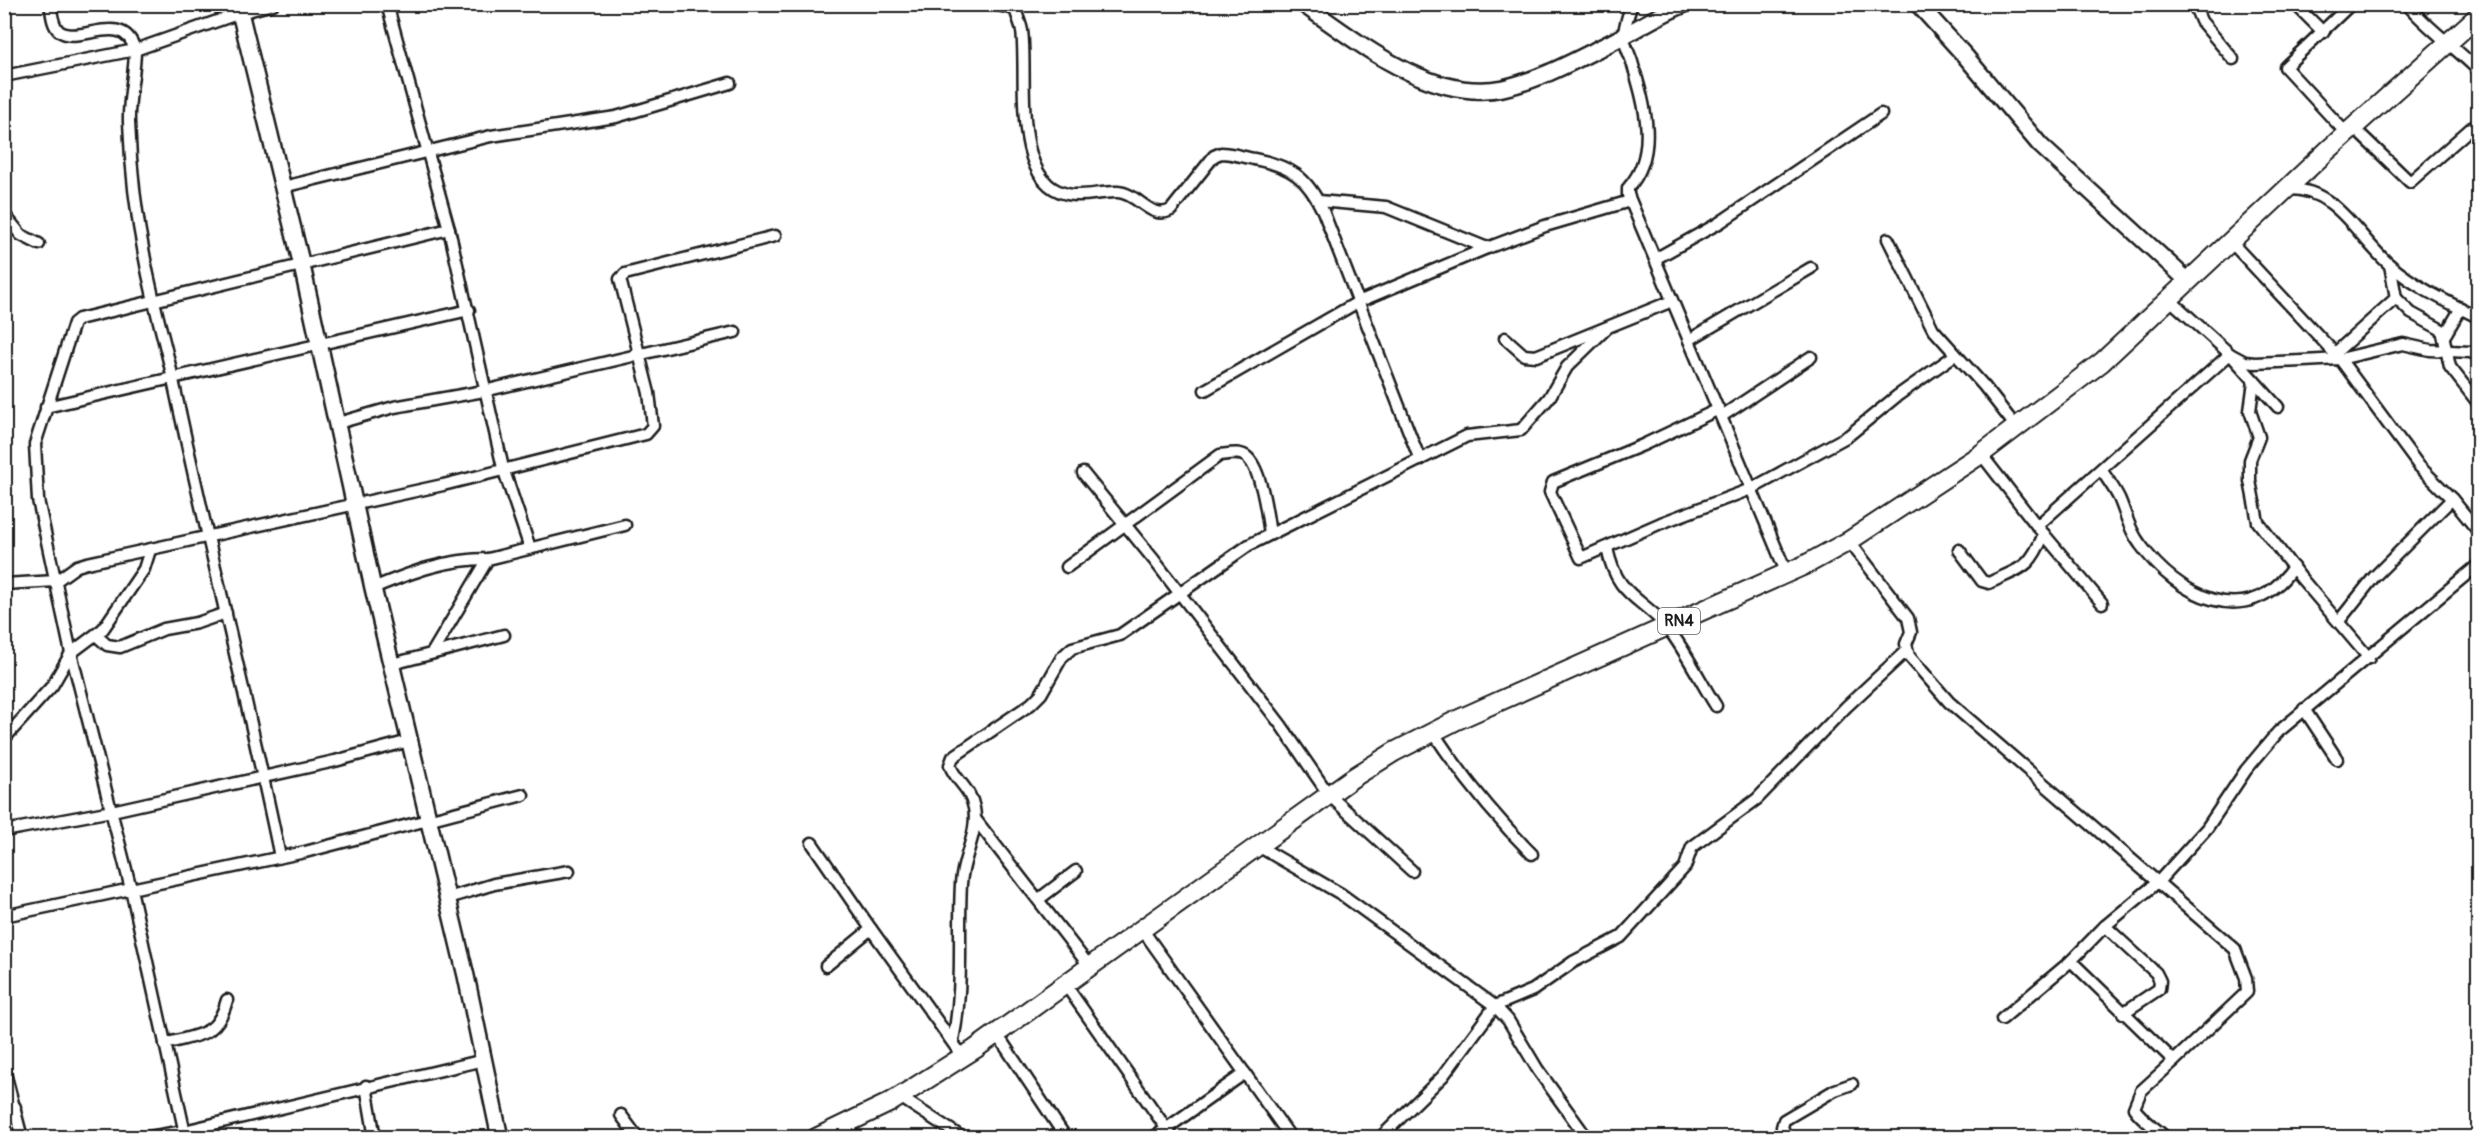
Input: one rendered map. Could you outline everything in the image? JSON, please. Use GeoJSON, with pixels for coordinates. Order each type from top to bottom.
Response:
{"type":"FeatureCollection","features":[{"type":"Feature","properties":{"kind":"highway","name":"RN4"},"geometry":{"type":"LineString","coordinates":[[816,1137],[900,1097],[963,1057],[1329,795],[1394,752],[1520,690],[1787,574],[1849,541],[1981,453],[2103,362],[2168,298],[2478,16]]}},
{"type":"Feature","properties":{"kind":"street"},"geometry":{"type":"LineString","coordinates":[[50,4],[54,25],[60,32],[72,34],[109,29],[123,34],[133,42],[135,50],[129,108],[130,138],[140,226],[153,299],[173,378],[279,857]]}},
{"type":"Feature","properties":{"kind":"street"},"geometry":{"type":"LineString","coordinates":[[4,76],[135,50],[239,9],[273,4]]}},
{"type":"Feature","properties":{"kind":"street"},"geometry":{"type":"LineString","coordinates":[[387,4],[449,229],[503,468],[530,548]]}},
{"type":"Feature","properties":{"kind":"street"},"geometry":{"type":"LineString","coordinates":[[993,4],[1016,9],[1022,29],[1027,146],[1040,174],[1055,189],[1081,195],[1123,193],[1157,213],[1165,214],[1171,210],[1214,156],[1227,153],[1267,161],[1295,172],[1305,181],[1319,201],[1420,460]]}},
{"type":"Feature","properties":{"kind":"street"},"geometry":{"type":"LineString","coordinates":[[1304,4],[1410,73],[1446,87],[1462,90],[1489,90],[1545,75],[1685,4]]}},
{"type":"Feature","properties":{"kind":"street"},"geometry":{"type":"LineString","coordinates":[[1632,4],[1623,37],[1640,89],[1646,116],[1647,141],[1640,174],[1628,188],[1630,201],[1787,574]]}},
{"type":"Feature","properties":{"kind":"street"},"geometry":{"type":"LineString","coordinates":[[1918,4],[2040,145],[2188,281]]}},
{"type":"Feature","properties":{"kind":"street"},"geometry":{"type":"LineString","coordinates":[[2194,4],[2201,21],[2233,59]]}},
{"type":"Feature","properties":{"kind":"street"},"geometry":{"type":"LineString","coordinates":[[2295,4],[2323,32]]}},
{"type":"Feature","properties":{"kind":"street"},"geometry":{"type":"LineString","coordinates":[[2351,4],[2285,67],[2350,131],[2410,182],[2478,122]]}},
{"type":"Feature","properties":{"kind":"street"},"geometry":{"type":"LineString","coordinates":[[2407,4],[2433,32],[2450,42],[2478,70]]}},
{"type":"Feature","properties":{"kind":"street"},"geometry":{"type":"LineString","coordinates":[[239,9],[284,187],[409,741],[448,898],[500,1137]]}},
{"type":"Feature","properties":{"kind":"street"},"geometry":{"type":"LineString","coordinates":[[284,187],[491,136],[616,117],[730,83]]}},
{"type":"Feature","properties":{"kind":"street"},"geometry":{"type":"LineString","coordinates":[[1655,260],[1719,223],[1881,114]]}},
{"type":"Feature","properties":{"kind":"street"},"geometry":{"type":"LineString","coordinates":[[2288,189],[2308,189],[2326,198],[2390,265],[2413,283],[2478,317]]}},
{"type":"Feature","properties":{"kind":"street"},"geometry":{"type":"LineString","coordinates":[[1319,201],[1386,207],[1487,248]]}},
{"type":"Feature","properties":{"kind":"street"},"geometry":{"type":"LineString","coordinates":[[1205,390],[1358,303],[1545,226],[1630,201]]}},
{"type":"Feature","properties":{"kind":"street"},"geometry":{"type":"LineString","coordinates":[[4,214],[21,235],[39,244]]}},
{"type":"Feature","properties":{"kind":"street"},"geometry":{"type":"LineString","coordinates":[[185,1134],[131,889],[71,653],[35,479],[36,444],[46,407],[74,323],[85,316],[302,266],[449,229]]}},
{"type":"Feature","properties":{"kind":"street"},"geometry":{"type":"LineString","coordinates":[[4,584],[56,580],[77,566],[443,485],[503,468],[646,434],[653,426],[649,393],[620,279],[625,274],[775,236]]}},
{"type":"Feature","properties":{"kind":"street"},"geometry":{"type":"LineString","coordinates":[[1888,239],[1932,329],[2017,428]]}},
{"type":"Feature","properties":{"kind":"street"},"geometry":{"type":"LineString","coordinates":[[2231,242],[2337,356],[2419,466],[2452,499],[2478,531]]}},
{"type":"Feature","properties":{"kind":"street"},"geometry":{"type":"LineString","coordinates":[[2390,265],[2396,298],[2411,313],[2438,326],[2445,335],[2450,368],[2478,403]]}},
{"type":"Feature","properties":{"kind":"street"},"geometry":{"type":"LineString","coordinates":[[1689,340],[1811,268]]}},
{"type":"Feature","properties":{"kind":"street"},"geometry":{"type":"LineString","coordinates":[[2168,298],[2230,354],[2278,407]]}},
{"type":"Feature","properties":{"kind":"street"},"geometry":{"type":"LineString","coordinates":[[2337,356],[2396,298]]}},
{"type":"Feature","properties":{"kind":"street"},"geometry":{"type":"LineString","coordinates":[[1505,338],[1514,348],[1530,357],[1554,350],[1672,301]]}},
{"type":"Feature","properties":{"kind":"street"},"geometry":{"type":"LineString","coordinates":[[2445,335],[2461,308]]}},
{"type":"Feature","properties":{"kind":"street"},"geometry":{"type":"LineString","coordinates":[[46,407],[469,310]]}},
{"type":"Feature","properties":{"kind":"street"},"geometry":{"type":"LineString","coordinates":[[953,1040],[962,952],[961,883],[976,820],[971,795],[952,772],[950,765],[953,757],[1030,705],[1041,694],[1062,657],[1072,648],[1120,635],[1181,595],[1227,560],[1270,534],[1477,433],[1503,434],[1521,430],[1549,398],[1573,361],[1607,328]]}},
{"type":"Feature","properties":{"kind":"street"},"geometry":{"type":"LineString","coordinates":[[338,423],[394,407],[484,391],[735,332]]}},
{"type":"Feature","properties":{"kind":"street"},"geometry":{"type":"LineString","coordinates":[[2230,354],[2245,362],[2255,363],[2337,356],[2403,344],[2470,352],[2478,355]]}},
{"type":"Feature","properties":{"kind":"street"},"geometry":{"type":"LineString","coordinates":[[1959,550],[1982,581],[1989,583],[2021,570],[2030,563],[2040,530],[2230,354]]}},
{"type":"Feature","properties":{"kind":"street"},"geometry":{"type":"LineString","coordinates":[[1811,357],[1721,413],[1553,482],[1551,492],[1581,558],[1661,523],[1751,489],[1848,436],[1897,396],[1955,355]]}},
{"type":"Feature","properties":{"kind":"street"},"geometry":{"type":"LineString","coordinates":[[2254,381],[2250,411],[2259,437],[2250,460],[2254,507],[2262,529],[2369,658]]}},
{"type":"Feature","properties":{"kind":"street"},"geometry":{"type":"LineString","coordinates":[[1981,453],[2040,530],[2102,603]]}},
{"type":"Feature","properties":{"kind":"street"},"geometry":{"type":"LineString","coordinates":[[1067,567],[1124,523],[1220,455],[1241,454],[1248,458],[1258,479],[1270,534]]}},
{"type":"Feature","properties":{"kind":"street"},"geometry":{"type":"LineString","coordinates":[[2102,471],[2119,498],[2129,526],[2140,544],[2169,578],[2184,589],[2229,604],[2249,600],[2276,589],[2293,567]]}},
{"type":"Feature","properties":{"kind":"street"},"geometry":{"type":"LineString","coordinates":[[1083,474],[1181,595],[1281,725],[1329,795],[1412,871]]}},
{"type":"Feature","properties":{"kind":"street"},"geometry":{"type":"LineString","coordinates":[[2338,621],[2374,577],[2452,499]]}},
{"type":"Feature","properties":{"kind":"street"},"geometry":{"type":"LineString","coordinates":[[374,588],[431,566],[460,560],[488,559],[625,525]]}},
{"type":"Feature","properties":{"kind":"street"},"geometry":{"type":"LineString","coordinates":[[1849,541],[1908,618],[1911,632],[1906,651],[1949,702],[2235,949],[2248,985],[2247,992],[2141,1091],[2134,1108],[2140,1119],[2152,1124],[2166,1137]]}},
{"type":"Feature","properties":{"kind":"street"},"geometry":{"type":"LineString","coordinates":[[1606,548],[1613,570],[1627,592],[1666,627],[1716,706]]}},
{"type":"Feature","properties":{"kind":"street"},"geometry":{"type":"LineString","coordinates":[[4,739],[52,686],[71,653],[97,636],[144,569],[150,550]]}},
{"type":"Feature","properties":{"kind":"street"},"geometry":{"type":"LineString","coordinates":[[432,653],[488,559]]}},
{"type":"Feature","properties":{"kind":"street"},"geometry":{"type":"LineString","coordinates":[[2002,1019],[2072,961],[2105,926],[2159,881],[2206,828],[2246,770],[2278,732],[2369,658],[2478,564]]}},
{"type":"Feature","properties":{"kind":"street"},"geometry":{"type":"LineString","coordinates":[[97,636],[107,645],[120,647],[164,629],[197,623],[226,613]]}},
{"type":"Feature","properties":{"kind":"street"},"geometry":{"type":"LineString","coordinates":[[392,664],[504,635]]}},
{"type":"Feature","properties":{"kind":"street"},"geometry":{"type":"LineString","coordinates":[[1380,1137],[1443,1076],[1495,1006],[1533,990],[1573,962],[1622,937],[1685,867],[1692,847],[1757,800],[1846,707],[1906,651]]}},
{"type":"Feature","properties":{"kind":"street"},"geometry":{"type":"LineString","coordinates":[[2304,709],[2337,759]]}},
{"type":"Feature","properties":{"kind":"street"},"geometry":{"type":"LineString","coordinates":[[1434,732],[1482,799],[1532,854]]}},
{"type":"Feature","properties":{"kind":"street"},"geometry":{"type":"LineString","coordinates":[[4,831],[112,811],[409,741]]}},
{"type":"Feature","properties":{"kind":"street"},"geometry":{"type":"LineString","coordinates":[[4,916],[279,857],[428,821],[523,795]]}},
{"type":"Feature","properties":{"kind":"street"},"geometry":{"type":"LineString","coordinates":[[976,820],[1090,967]]}},
{"type":"Feature","properties":{"kind":"street"},"geometry":{"type":"LineString","coordinates":[[812,843],[871,930],[953,1040],[963,1057]]}},
{"type":"Feature","properties":{"kind":"street"},"geometry":{"type":"LineString","coordinates":[[1258,846],[1341,894],[1495,1006],[1508,1020],[1538,1070],[1587,1137]]}},
{"type":"Feature","properties":{"kind":"street"},"geometry":{"type":"LineString","coordinates":[[448,898],[494,884],[569,871]]}},
{"type":"Feature","properties":{"kind":"street"},"geometry":{"type":"LineString","coordinates":[[1039,899],[1076,872]]}},
{"type":"Feature","properties":{"kind":"street"},"geometry":{"type":"LineString","coordinates":[[2105,926],[2156,973],[2160,981],[2159,989],[2123,1013]]}},
{"type":"Feature","properties":{"kind":"street"},"geometry":{"type":"LineString","coordinates":[[1142,928],[1291,1137]]}},
{"type":"Feature","properties":{"kind":"street"},"geometry":{"type":"LineString","coordinates":[[826,966],[871,930]]}},
{"type":"Feature","properties":{"kind":"street"},"geometry":{"type":"LineString","coordinates":[[2072,961],[2174,1061]]}},
{"type":"Feature","properties":{"kind":"street"},"geometry":{"type":"LineString","coordinates":[[1065,984],[1170,1133]]}},
{"type":"Feature","properties":{"kind":"street"},"geometry":{"type":"LineString","coordinates":[[165,1044],[207,1033],[223,1015],[227,1000]]}},
{"type":"Feature","properties":{"kind":"street"},"geometry":{"type":"LineString","coordinates":[[997,1034],[1066,1137]]}},
{"type":"Feature","properties":{"kind":"street"},"geometry":{"type":"LineString","coordinates":[[143,1137],[185,1134],[366,1086],[484,1060]]}},
{"type":"Feature","properties":{"kind":"street"},"geometry":{"type":"LineString","coordinates":[[4,1069],[22,1137]]}},
{"type":"Feature","properties":{"kind":"street"},"geometry":{"type":"LineString","coordinates":[[1153,1137],[1170,1133],[1245,1073]]}},
{"type":"Feature","properties":{"kind":"street"},"geometry":{"type":"LineString","coordinates":[[1787,1137],[1782,1127],[1784,1120],[1835,1089],[1852,1084]]}},
{"type":"Feature","properties":{"kind":"street"},"geometry":{"type":"LineString","coordinates":[[366,1086],[375,1137]]}},
{"type":"Feature","properties":{"kind":"street"},"geometry":{"type":"LineString","coordinates":[[900,1097],[963,1137]]}},
{"type":"Feature","properties":{"kind":"street"},"geometry":{"type":"LineString","coordinates":[[4,1120],[15,1107]]}},
{"type":"Feature","properties":{"kind":"street"},"geometry":{"type":"LineString","coordinates":[[621,1115],[638,1137]]}}]}
